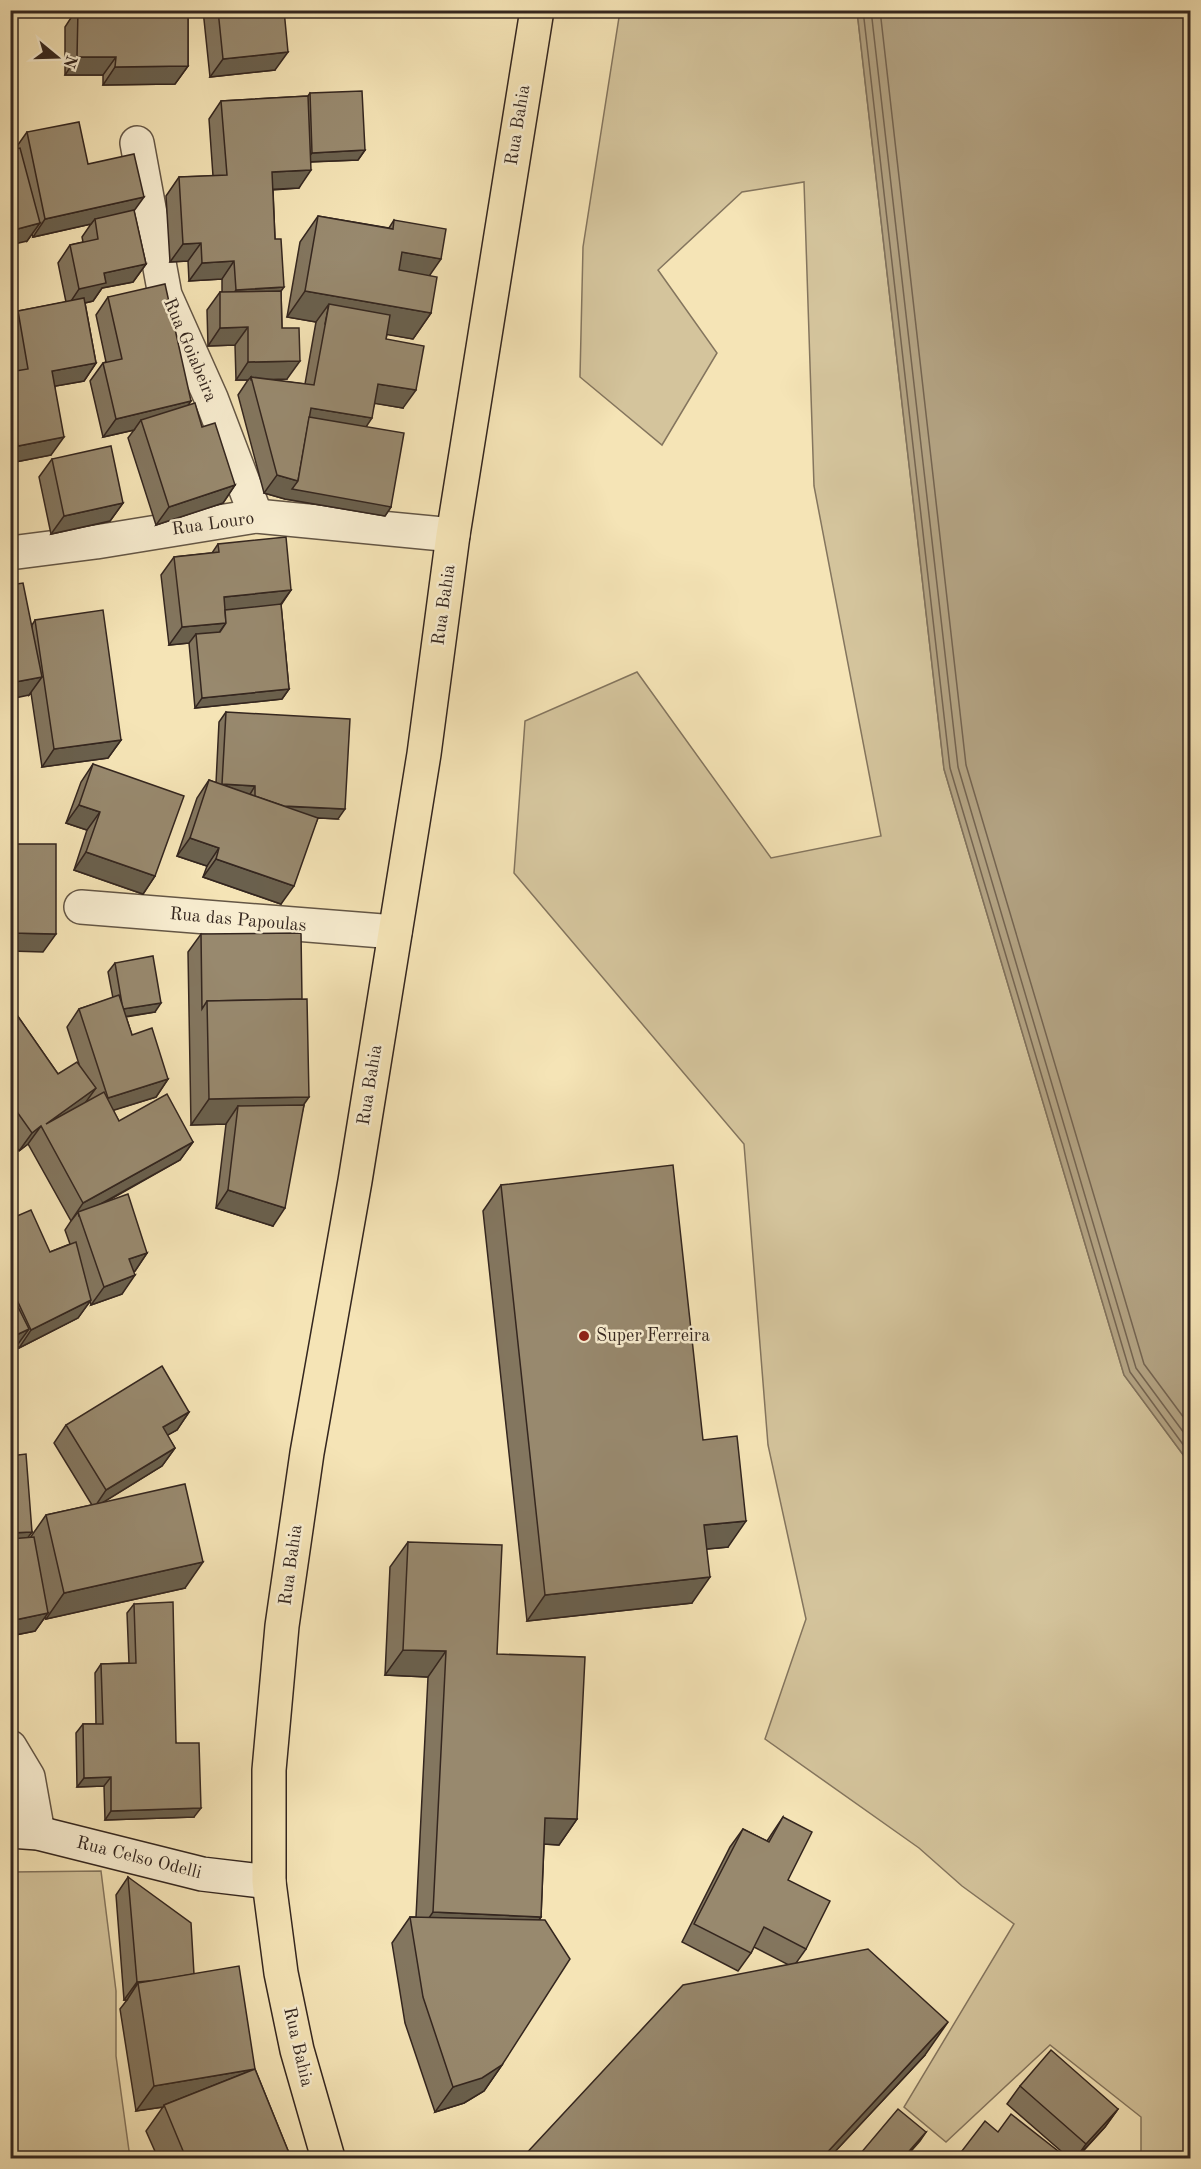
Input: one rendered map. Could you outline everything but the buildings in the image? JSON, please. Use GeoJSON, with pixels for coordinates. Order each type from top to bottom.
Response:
{"type":"FeatureCollection","features":[{"type":"Feature","properties":{"kind":"main road","name":"Rua Bahia"},"geometry":{"type":"LineString","coordinates":[[328,2158],[297,2050],[281,1973],[269,1882],[269,1770],[284,1614],[305,1464],[355,1181],[424,754],[453,535],[537,10]]}},
{"type":"Feature","properties":{"kind":"street","name":"Rua Goiabeira"},"geometry":{"type":"LineString","coordinates":[[137,143],[165,295],[211,398],[256,516]]}},
{"type":"Feature","properties":{"kind":"street","name":"Rua Louro"},"geometry":{"type":"LineString","coordinates":[[10,553],[96,542],[256,516],[453,535]]}},
{"type":"Feature","properties":{"kind":"street","name":"Rua das Papoulas"},"geometry":{"type":"LineString","coordinates":[[81,907],[395,932]]}},
{"type":"Feature","properties":{"kind":"street"},"geometry":{"type":"LineString","coordinates":[[10,1748],[28,1777],[24,1832]]}},
{"type":"Feature","properties":{"kind":"street","name":"Rua Celso Odelli"},"geometry":{"type":"LineString","coordinates":[[24,1832],[202,1874],[269,1882]]}},
{"type":"Feature","properties":{"kind":"shaded area"},"geometry":{"type":"Polygon","coordinates":[[[620,11],[857,11],[944,769],[1124,1375],[1190,1464],[1190,2158],[1141,2158],[1141,2117],[1050,2045],[946,2142],[904,2107],[1014,1924],[962,1886],[919,1848],[765,1739],[806,1619],[768,1445],[744,1144],[514,873],[525,721],[637,672],[771,858],[881,836],[814,486],[804,182],[742,192],[658,270],[717,353],[662,445],[580,377],[583,247],[620,11]]]}},
{"type":"Feature","properties":{"kind":"shaded area"},"geometry":{"type":"Polygon","coordinates":[[[101,1871],[116,1991],[116,2056],[130,2158],[11,2158],[11,1872],[101,1871]]]}},
{"type":"Feature","properties":{"kind":"water"},"geometry":{"type":"Polygon","coordinates":[[[857,11],[1190,11],[1190,1464],[1124,1375],[944,769],[857,11]]]}},
{"type":"Feature","properties":{"kind":"place","name":"Super Ferreira"},"geometry":{"type":"Point","coordinates":[584,1336]}}]}
